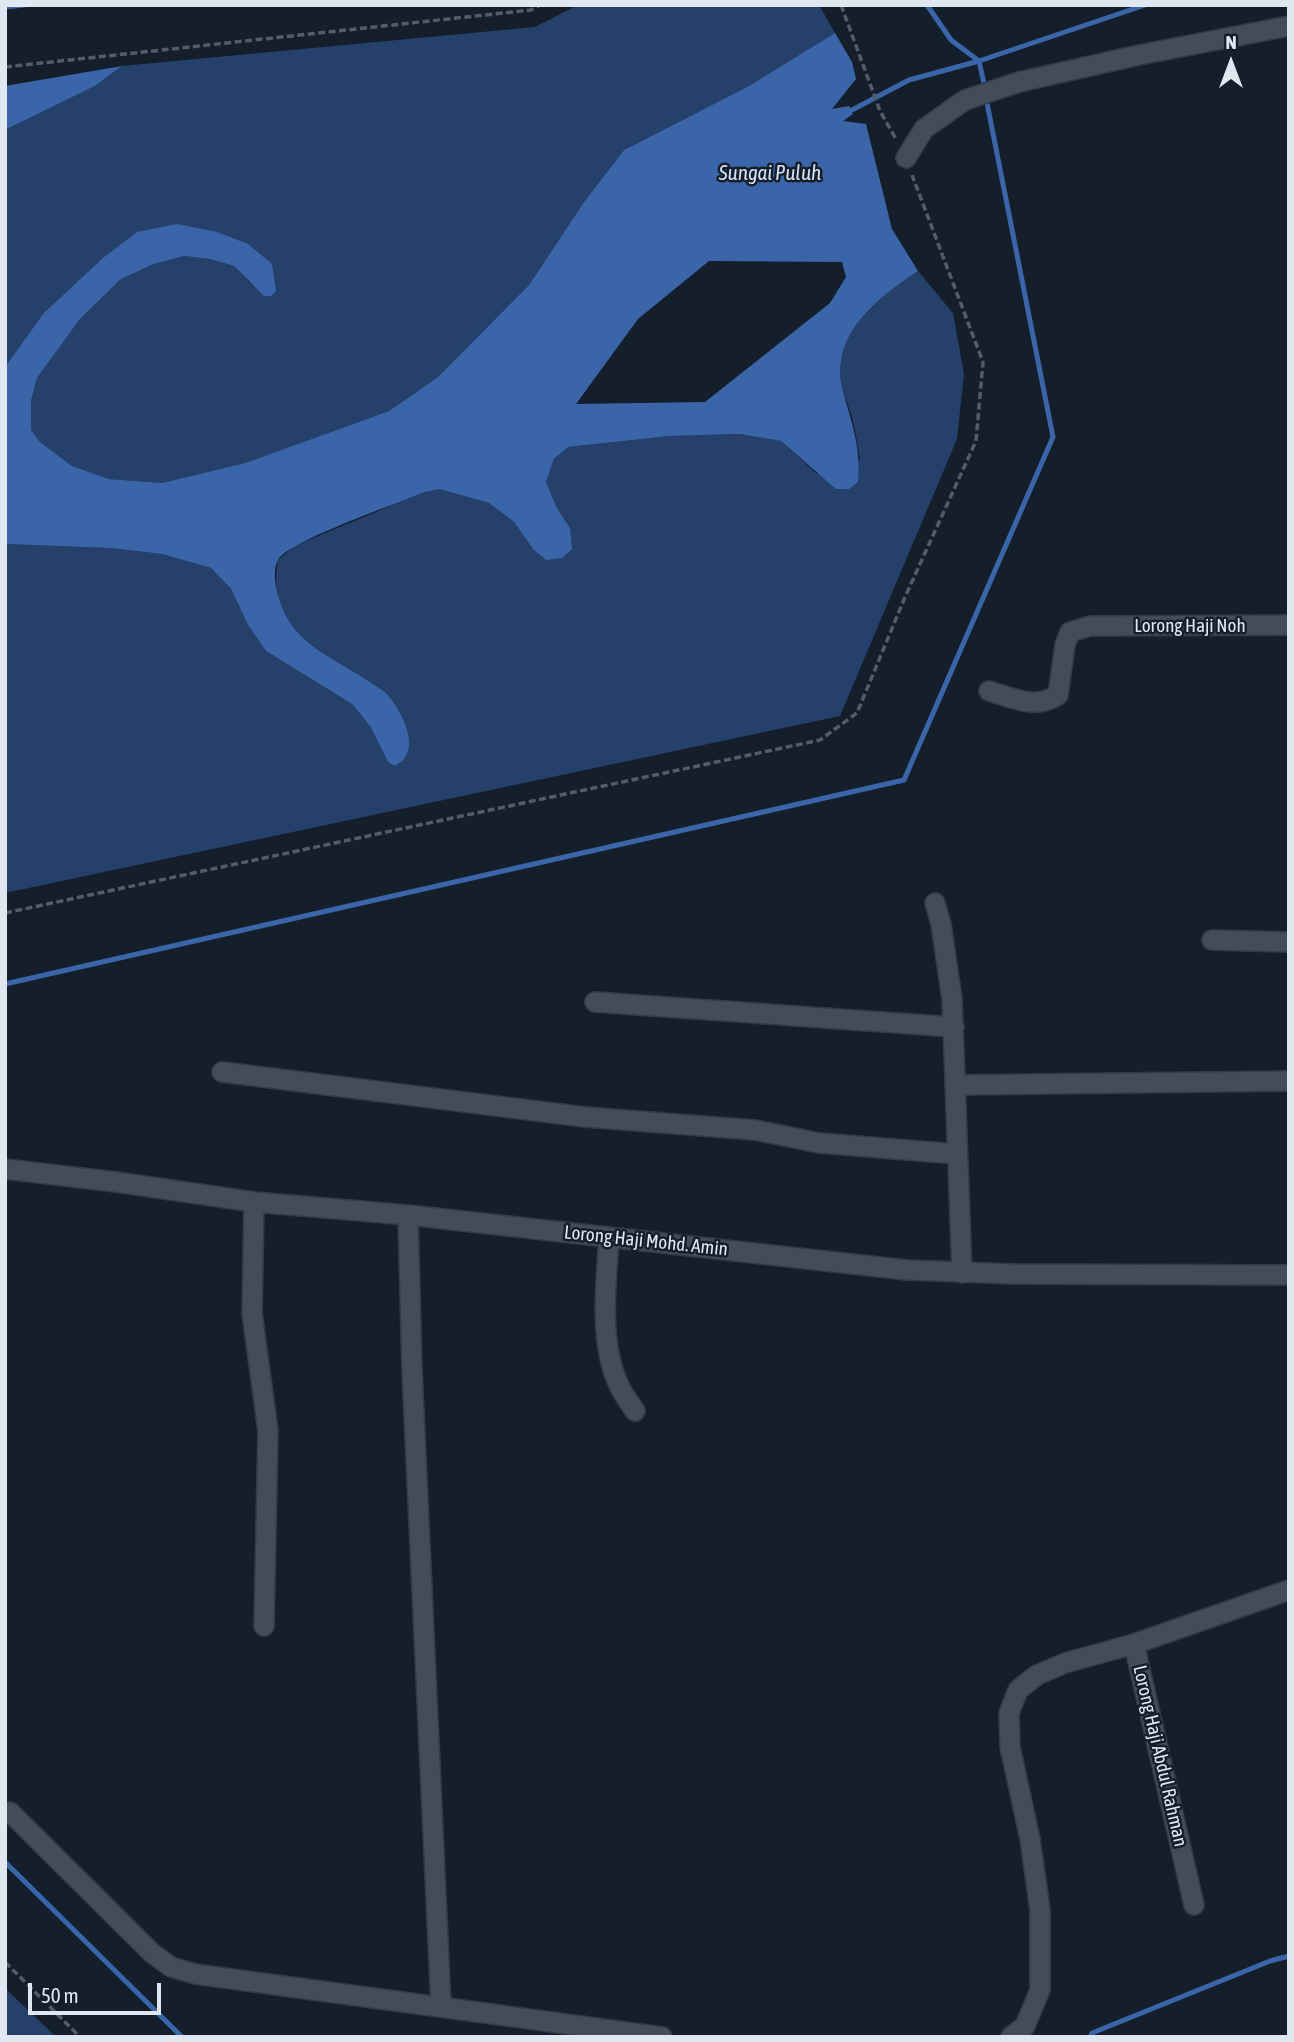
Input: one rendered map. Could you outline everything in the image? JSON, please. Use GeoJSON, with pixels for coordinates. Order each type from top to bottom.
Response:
{"type":"FeatureCollection","features":[{"type":"Feature","properties":{"kind":"street"},"geometry":{"type":"LineString","coordinates":[[906,158],[924,129],[965,100],[1018,82],[1289,26]]}},
{"type":"Feature","properties":{"kind":"street","name":"Lorong Haji Noh"},"geometry":{"type":"LineString","coordinates":[[989,691],[1027,703],[1047,702],[1058,695],[1065,645],[1070,632],[1090,626],[1289,625]]}},
{"type":"Feature","properties":{"kind":"street"},"geometry":{"type":"LineString","coordinates":[[935,903],[941,924],[954,1027],[962,1273]]}},
{"type":"Feature","properties":{"kind":"street"},"geometry":{"type":"LineString","coordinates":[[1212,940],[1289,942]]}},
{"type":"Feature","properties":{"kind":"street"},"geometry":{"type":"LineString","coordinates":[[595,1002],[954,1027]]}},
{"type":"Feature","properties":{"kind":"street"},"geometry":{"type":"LineString","coordinates":[[222,1072],[586,1117],[755,1130],[819,1143],[957,1154]]}},
{"type":"Feature","properties":{"kind":"street"},"geometry":{"type":"LineString","coordinates":[[955,1085],[1289,1081]]}},
{"type":"Feature","properties":{"kind":"street","name":"Lorong Haji Mohd. Amin"},"geometry":{"type":"LineString","coordinates":[[5,1169],[254,1202],[408,1215],[907,1270],[962,1273],[1289,1275]]}},
{"type":"Feature","properties":{"kind":"street"},"geometry":{"type":"LineString","coordinates":[[254,1202],[252,1312],[268,1431],[264,1626]]}},
{"type":"Feature","properties":{"kind":"street"},"geometry":{"type":"LineString","coordinates":[[408,1215],[412,1370],[441,2007]]}},
{"type":"Feature","properties":{"kind":"street"},"geometry":{"type":"LineString","coordinates":[[609,1238],[605,1310],[611,1364],[618,1385],[635,1411]]}},
{"type":"Feature","properties":{"kind":"street","name":"Lorong Haji Abdul Rahman"},"geometry":{"type":"LineString","coordinates":[[1194,1905],[1134,1644],[1289,1590]]}},
{"type":"Feature","properties":{"kind":"street"},"geometry":{"type":"LineString","coordinates":[[1012,2037],[1025,2026],[1040,1990],[1040,1923],[1030,1839],[1010,1747],[1009,1713],[1018,1690],[1037,1675],[1065,1663],[1134,1644]]}},
{"type":"Feature","properties":{"kind":"street"},"geometry":{"type":"LineString","coordinates":[[10,1812],[152,1953],[171,1967],[195,1974],[662,2037]]}},
{"type":"Feature","properties":{"kind":"path"},"geometry":{"type":"LineString","coordinates":[[5,67],[531,10],[540,5]]}},
{"type":"Feature","properties":{"kind":"path"},"geometry":{"type":"LineString","coordinates":[[5,913],[820,740],[857,713],[905,597],[976,441],[983,362],[906,158],[880,111],[841,5]]}},
{"type":"Feature","properties":{"kind":"path"},"geometry":{"type":"LineString","coordinates":[[5,1962],[80,2037]]}},
{"type":"Feature","properties":{"kind":"shaded area"},"geometry":{"type":"Polygon","coordinates":[[[578,5],[819,5],[835,33],[747,87],[624,150],[584,202],[529,285],[438,377],[389,411],[245,463],[162,483],[109,479],[72,466],[40,442],[31,430],[31,401],[37,378],[80,319],[121,279],[154,264],[184,256],[210,259],[234,266],[256,289],[217,232],[43,314],[5,367],[5,130],[95,86],[122,66],[535,27],[578,5]]]}},
{"type":"Feature","properties":{"kind":"shaded area"},"geometry":{"type":"Polygon","coordinates":[[[918,271],[953,313],[964,374],[957,439],[840,716],[5,893],[5,544],[110,548],[162,554],[211,568],[231,589],[248,625],[266,651],[352,704],[370,726],[388,762],[356,673],[308,642],[285,616],[276,581],[278,560],[296,545],[422,493],[439,489],[489,503],[514,522],[533,549],[570,528],[557,508],[546,482],[554,459],[568,447],[670,436],[739,434],[781,441],[817,474],[860,460],[852,418],[843,391],[843,352],[860,320],[887,294],[918,271]]]}},
{"type":"Feature","properties":{"kind":"shaded area"},"geometry":{"type":"Polygon","coordinates":[[[5,1988],[56,2037],[5,2037],[5,1988]]]}},
{"type":"Feature","properties":{"kind":"water","name":"Sungai Puluh"},"geometry":{"type":"Polygon","coordinates":[[[835,33],[852,62],[856,79],[832,109],[849,106],[853,114],[843,121],[866,124],[892,229],[918,271],[887,294],[860,320],[843,352],[843,391],[858,457],[858,482],[849,489],[836,489],[781,441],[739,434],[670,436],[568,447],[554,459],[546,482],[557,508],[570,528],[572,549],[562,558],[546,560],[533,549],[514,522],[489,503],[439,489],[422,493],[344,524],[286,552],[276,564],[276,587],[291,623],[312,646],[386,693],[404,720],[409,741],[408,751],[404,760],[395,766],[388,762],[370,726],[352,704],[266,651],[248,625],[231,589],[211,568],[162,554],[110,548],[5,544],[5,367],[43,314],[103,258],[137,232],[177,224],[217,232],[248,244],[272,264],[276,291],[271,296],[264,296],[234,266],[210,259],[184,256],[154,264],[121,279],[80,319],[37,378],[31,401],[31,430],[40,442],[72,466],[109,479],[162,483],[245,463],[389,411],[438,377],[529,285],[584,202],[624,150],[747,87],[835,33]],[[709,261],[638,319],[576,404],[705,402],[830,303],[846,277],[842,262],[709,261]]]}},
{"type":"Feature","properties":{"kind":"water"},"geometry":{"type":"Polygon","coordinates":[[[122,66],[95,86],[5,130],[5,86],[122,66]]]}},
{"type":"Feature","properties":{"kind":"waterway"},"geometry":{"type":"LineString","coordinates":[[5,7],[24,5]]}},
{"type":"Feature","properties":{"kind":"waterway"},"geometry":{"type":"LineString","coordinates":[[927,5],[951,40],[979,61],[985,88]]}},
{"type":"Feature","properties":{"kind":"waterway"},"geometry":{"type":"LineString","coordinates":[[852,110],[909,80],[979,61],[1145,5]]}},
{"type":"Feature","properties":{"kind":"waterway"},"geometry":{"type":"LineString","coordinates":[[5,984],[904,780],[1053,437],[986,98]]}},
{"type":"Feature","properties":{"kind":"waterway"},"geometry":{"type":"LineString","coordinates":[[5,1862],[182,2037]]}},
{"type":"Feature","properties":{"kind":"waterway"},"geometry":{"type":"LineString","coordinates":[[1090,2037],[1092,2033],[1270,1961],[1289,1956]]}}]}
